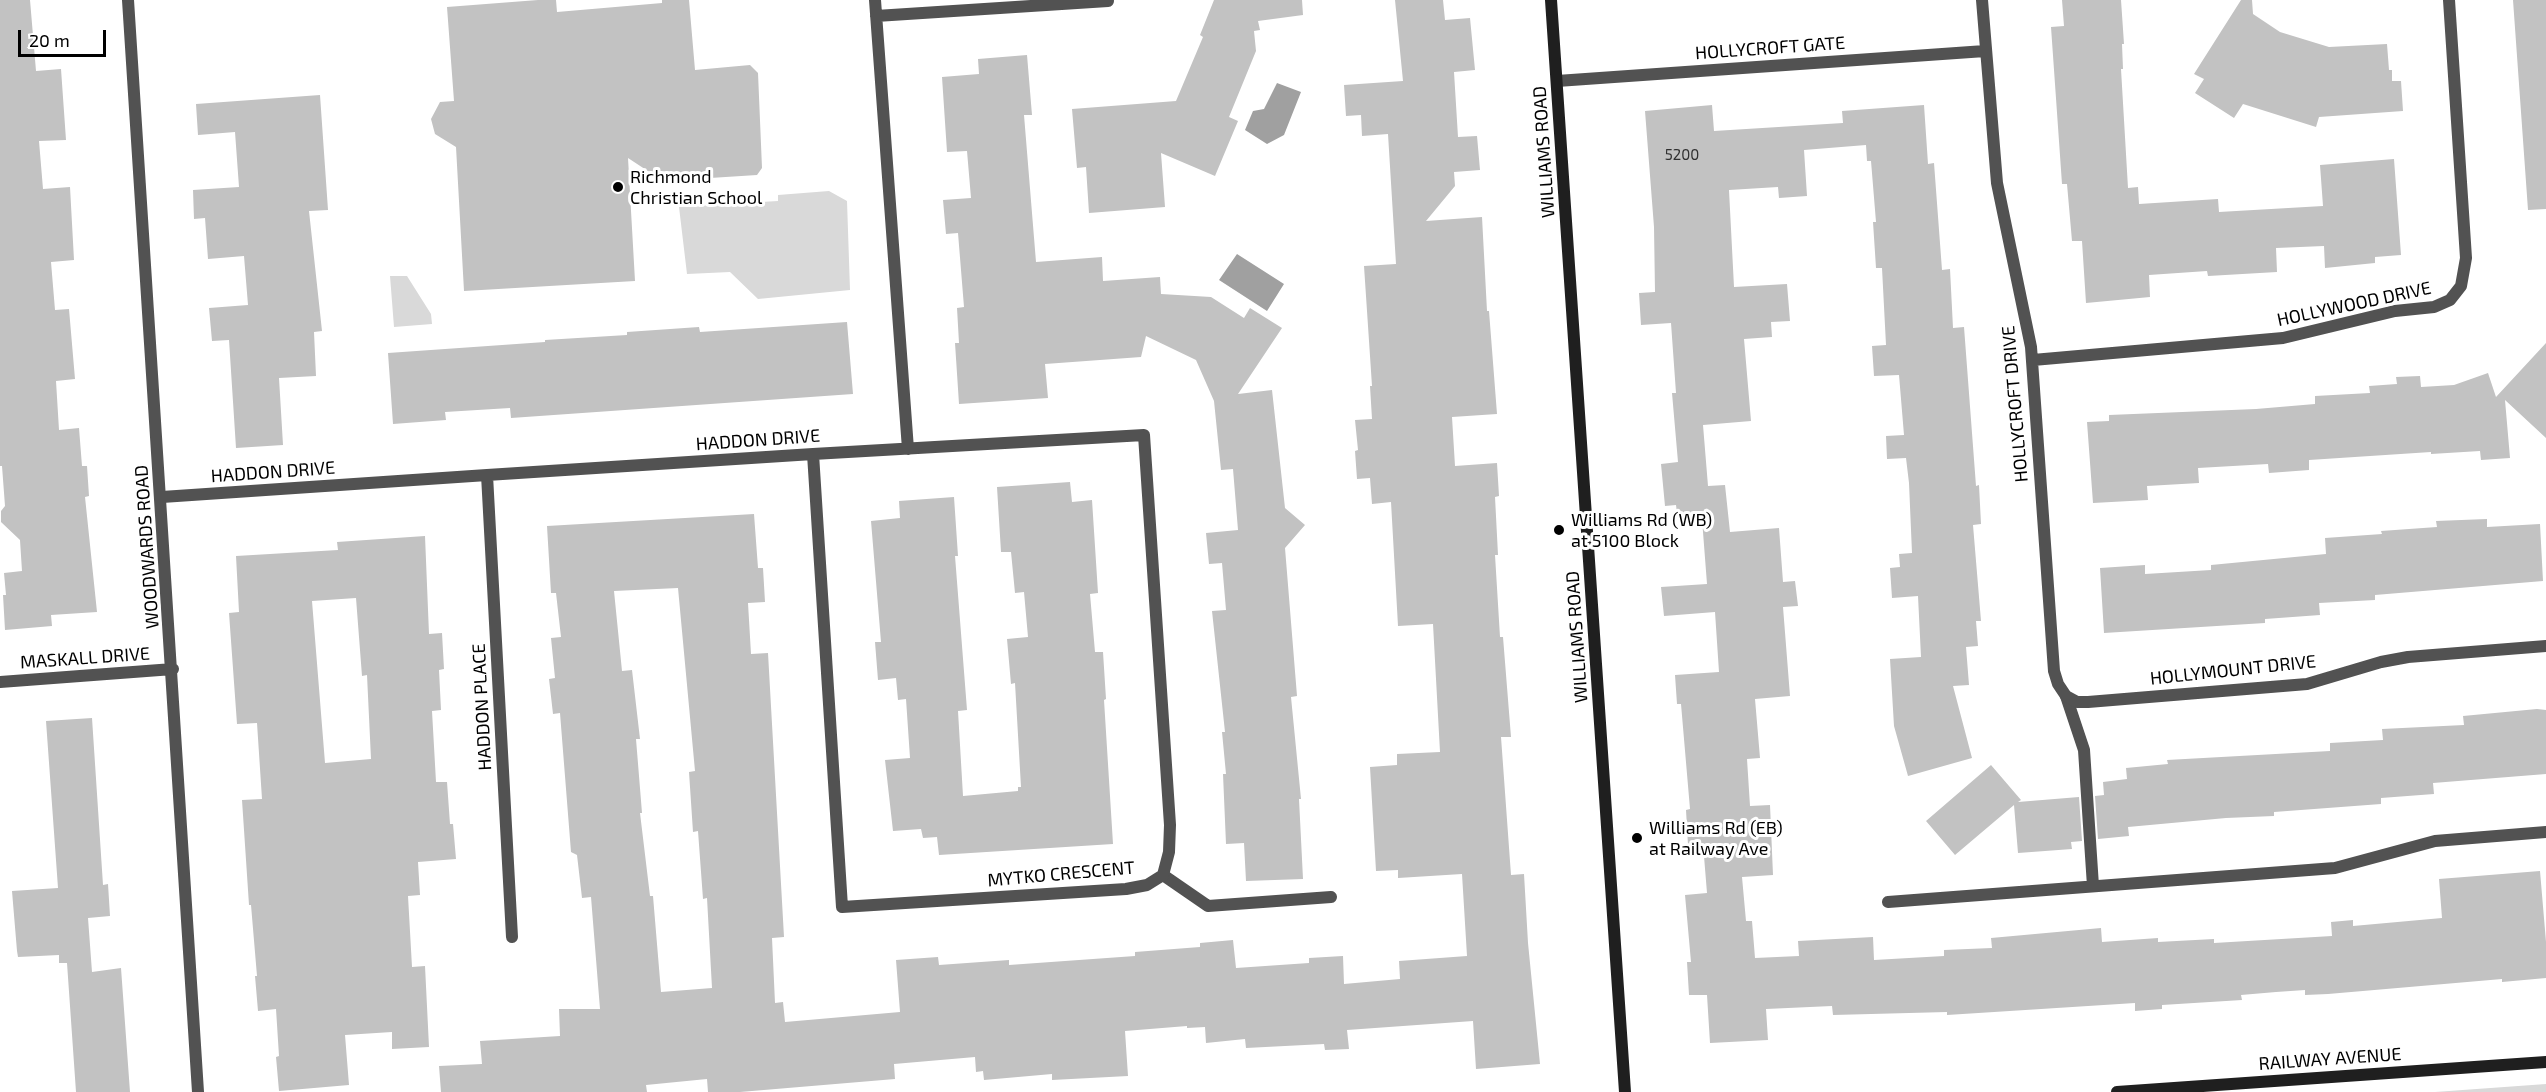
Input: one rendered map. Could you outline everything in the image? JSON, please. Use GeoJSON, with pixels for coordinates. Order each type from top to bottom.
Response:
{"type":"FeatureCollection","features":[{"type":"Feature","properties":{"kind":"street","name":"WOODWARDS ROAD"},"geometry":{"type":"LineString","coordinates":[[128,0],[173,669],[198,1092]]}},
{"type":"Feature","properties":{"kind":"street"},"geometry":{"type":"LineString","coordinates":[[875,0],[908,449],[1144,435],[1170,825],[1169,852],[1163,875],[1208,906],[1331,897]]}},
{"type":"Feature","properties":{"kind":"street","name":"WILLIAMS ROAD"},"geometry":{"type":"LineString","coordinates":[[1551,0],[1625,1092]]}},
{"type":"Feature","properties":{"kind":"street","name":"HOLLYCROFT DRIVE"},"geometry":{"type":"LineString","coordinates":[[1982,0],[1997,183],[2033,360],[2052,656],[2058,684],[2066,696],[2084,750],[2093,886]]}},
{"type":"Feature","properties":{"kind":"street","name":"HOLLYWOOD DRIVE"},"geometry":{"type":"LineString","coordinates":[[2033,360],[2283,338],[2395,310],[2434,306],[2450,300],[2461,286],[2466,258],[2449,0]]}},
{"type":"Feature","properties":{"kind":"street"},"geometry":{"type":"LineString","coordinates":[[876,16],[1108,1]]}},
{"type":"Feature","properties":{"kind":"street","name":"HOLLYCROFT GATE"},"geometry":{"type":"LineString","coordinates":[[1557,81],[1985,51]]}},
{"type":"Feature","properties":{"kind":"street","name":"HADDON DRIVE"},"geometry":{"type":"LineString","coordinates":[[162,498],[908,449]]}},
{"type":"Feature","properties":{"kind":"street","name":"MYTKO CRESCENT"},"geometry":{"type":"LineString","coordinates":[[813,454],[842,907],[1126,889],[1147,885],[1163,875]]}},
{"type":"Feature","properties":{"kind":"street","name":"HADDON PLACE"},"geometry":{"type":"LineString","coordinates":[[487,475],[512,937]]}},
{"type":"Feature","properties":{"kind":"street","name":"HOLLYMOUNT DRIVE"},"geometry":{"type":"LineString","coordinates":[[2066,696],[2077,702],[2088,702],[2307,684],[2381,662],[2408,657],[2546,646]]}},
{"type":"Feature","properties":{"kind":"street","name":"MASKALL DRIVE"},"geometry":{"type":"LineString","coordinates":[[0,682],[173,669]]}},
{"type":"Feature","properties":{"kind":"street"},"geometry":{"type":"LineString","coordinates":[[1888,902],[2335,868],[2435,841],[2546,832]]}},
{"type":"Feature","properties":{"kind":"street","name":"RAILWAY AVENUE"},"geometry":{"type":"LineString","coordinates":[[2117,1092],[2546,1062]]}},
{"type":"Feature","properties":{"kind":"shaded area"},"geometry":{"type":"Polygon","coordinates":[[[1277,83],[1301,92],[1284,135],[1267,144],[1245,130],[1253,111],[1264,109],[1277,83]]]}},
{"type":"Feature","properties":{"kind":"shaded area"},"geometry":{"type":"Polygon","coordinates":[[[829,191],[847,201],[850,290],[758,299],[730,272],[687,274],[679,207],[778,201],[778,195],[829,191]]]}},
{"type":"Feature","properties":{"kind":"shaded area"},"geometry":{"type":"Polygon","coordinates":[[[1237,254],[1284,284],[1267,311],[1219,280],[1237,254]]]}},
{"type":"Feature","properties":{"kind":"shaded area"},"geometry":{"type":"Polygon","coordinates":[[[390,276],[407,276],[431,314],[432,324],[394,327],[390,276]]]}},
{"type":"Feature","properties":{"kind":"shaded area"},"geometry":{"type":"Polygon","coordinates":[[[2546,1084],[2546,1092],[2435,1092],[2546,1084]]]}},
{"type":"Feature","properties":{"kind":"building"},"geometry":{"type":"Polygon","coordinates":[[[0,0],[30,0],[36,71],[61,69],[66,140],[39,141],[43,189],[70,187],[74,260],[51,262],[55,310],[69,309],[75,379],[56,381],[59,430],[79,428],[82,466],[87,466],[89,496],[85,497],[97,612],[51,615],[52,626],[5,630],[4,573],[22,571],[20,540],[1,522],[1,511],[5,506],[2,466],[0,466],[0,0]]]}},
{"type":"Feature","properties":{"kind":"building","name":"Richmond Christian School"},"geometry":{"type":"Polygon","coordinates":[[[556,0],[557,12],[662,3],[662,0],[689,0],[695,70],[750,65],[758,73],[762,168],[757,175],[663,181],[628,158],[635,281],[464,291],[456,147],[435,134],[431,119],[440,102],[454,101],[447,7],[556,0]]]}},
{"type":"Feature","properties":{"kind":"building"},"geometry":{"type":"Polygon","coordinates":[[[1214,0],[1302,0],[1303,15],[1258,21],[1260,30],[1254,31],[1256,51],[1229,117],[1238,121],[1215,176],[1161,153],[1165,207],[1089,213],[1086,167],[1077,168],[1072,109],[1176,101],[1203,37],[1200,35],[1214,0]]]}},
{"type":"Feature","properties":{"kind":"building"},"geometry":{"type":"Polygon","coordinates":[[[1395,0],[1443,0],[1445,20],[1470,18],[1475,70],[1454,72],[1458,137],[1477,136],[1480,170],[1454,172],[1455,186],[1426,221],[1482,217],[1487,311],[1489,311],[1497,414],[1452,417],[1455,466],[1497,463],[1499,496],[1495,497],[1498,555],[1495,555],[1500,637],[1503,637],[1511,737],[1501,737],[1511,875],[1524,874],[1528,943],[1540,1064],[1476,1069],[1473,1021],[1347,1030],[1349,1049],[1325,1050],[1324,1044],[1246,1048],[1245,1039],[1206,1043],[1205,1027],[1187,1028],[1187,1026],[1125,1031],[1128,1076],[1052,1080],[1052,1074],[984,1080],[983,1071],[976,1072],[975,1057],[894,1064],[895,1079],[740,1092],[708,1092],[707,1079],[646,1085],[647,1092],[441,1092],[439,1066],[482,1064],[480,1041],[560,1036],[559,1009],[600,1009],[591,897],[582,898],[577,855],[571,852],[560,713],[553,714],[549,679],[555,678],[551,638],[561,637],[556,593],[551,593],[547,526],[754,514],[758,568],[763,568],[765,602],[748,603],[751,654],[768,653],[784,937],[772,938],[775,1003],[783,1002],[785,1022],[900,1012],[896,960],[938,957],[939,965],[1009,960],[1009,965],[1135,956],[1135,952],[1200,947],[1200,943],[1233,940],[1236,968],[1309,963],[1309,958],[1343,956],[1344,984],[1400,979],[1399,961],[1467,956],[1462,874],[1398,878],[1398,870],[1376,871],[1370,767],[1397,765],[1397,754],[1440,752],[1433,624],[1398,626],[1391,502],[1372,504],[1370,478],[1357,479],[1355,451],[1358,450],[1355,420],[1372,419],[1364,266],[1396,264],[1388,134],[1362,136],[1361,115],[1346,116],[1344,85],[1403,81],[1395,0]],[[678,588],[614,591],[622,671],[632,670],[640,739],[636,739],[642,813],[640,813],[650,896],[653,896],[661,992],[712,988],[707,898],[703,899],[698,831],[693,832],[689,772],[695,771],[678,588]]]}},
{"type":"Feature","properties":{"kind":"building"},"geometry":{"type":"Polygon","coordinates":[[[2062,0],[2121,0],[2124,44],[2122,44],[2123,69],[2121,69],[2128,188],[2138,187],[2139,204],[2218,199],[2219,212],[2323,206],[2320,165],[2394,159],[2401,255],[2375,257],[2375,263],[2325,268],[2324,246],[2276,248],[2277,272],[2208,276],[2207,271],[2149,275],[2150,297],[2086,303],[2082,241],[2072,241],[2067,184],[2062,184],[2051,27],[2064,26],[2062,0]]]}},
{"type":"Feature","properties":{"kind":"building"},"geometry":{"type":"Polygon","coordinates":[[[2241,0],[2252,0],[2253,14],[2280,32],[2329,47],[2387,44],[2392,81],[2401,81],[2403,111],[2319,117],[2316,127],[2243,104],[2234,118],[2195,93],[2204,79],[2194,74],[2241,0]]]}},
{"type":"Feature","properties":{"kind":"building"},"geometry":{"type":"Polygon","coordinates":[[[2513,0],[2546,0],[2546,209],[2528,210],[2513,0]]]}},
{"type":"Feature","properties":{"kind":"building"},"geometry":{"type":"Polygon","coordinates":[[[1027,55],[1032,115],[1024,115],[1036,262],[1102,257],[1103,281],[1160,277],[1161,294],[1211,297],[1244,318],[1250,308],[1282,328],[1238,394],[1272,390],[1285,508],[1305,525],[1285,548],[1297,696],[1291,697],[1301,799],[1299,799],[1303,879],[1246,881],[1244,843],[1226,844],[1223,774],[1226,774],[1222,732],[1225,732],[1212,611],[1226,610],[1222,563],[1209,564],[1206,533],[1238,530],[1233,469],[1221,470],[1214,401],[1196,360],[1146,336],[1141,357],[1045,364],[1048,398],[959,404],[955,343],[959,343],[957,308],[964,307],[958,233],[946,234],[943,200],[971,198],[967,151],[947,152],[942,77],[979,74],[978,59],[1027,55]]]}},
{"type":"Feature","properties":{"kind":"building"},"geometry":{"type":"Polygon","coordinates":[[[320,95],[328,210],[309,211],[322,331],[314,332],[316,376],[279,378],[283,445],[236,448],[229,340],[212,341],[209,308],[248,305],[244,256],[208,259],[205,218],[194,219],[193,190],[239,187],[235,132],[198,135],[196,104],[320,95]]]}},
{"type":"Feature","properties":{"kind":"building"},"geometry":{"type":"Polygon","coordinates":[[[1712,105],[1714,131],[1843,123],[1842,111],[1924,105],[1928,164],[1934,163],[1942,270],[1950,269],[1953,328],[1964,327],[1981,524],[1973,525],[1981,621],[1976,621],[1978,646],[1966,647],[1969,685],[1953,686],[1972,758],[1908,776],[1894,726],[1890,659],[1921,657],[1918,596],[1892,598],[1890,568],[1900,567],[1899,554],[1912,553],[1909,483],[1906,458],[1887,459],[1886,436],[1904,435],[1899,375],[1874,376],[1872,346],[1886,345],[1882,268],[1876,268],[1873,222],[1876,222],[1871,161],[1867,161],[1866,145],[1804,150],[1807,196],[1779,198],[1778,187],[1729,190],[1734,287],[1787,284],[1790,321],[1771,322],[1772,337],[1744,339],[1751,421],[1703,425],[1708,486],[1725,485],[1730,532],[1779,528],[1783,582],[1795,581],[1798,606],[1783,607],[1790,696],[1755,699],[1760,758],[1747,759],[1750,806],[1770,805],[1773,875],[1742,877],[1746,921],[1752,921],[1755,958],[1799,956],[1798,941],[1873,937],[1874,960],[1944,956],[1944,950],[1992,948],[1991,938],[2101,928],[2102,942],[2158,938],[2158,942],[2214,939],[2214,943],[2332,936],[2331,922],[2353,920],[2353,926],[2442,918],[2439,879],[2540,871],[2546,942],[2546,978],[2502,982],[2502,979],[2328,994],[2305,995],[2305,990],[2276,992],[2241,995],[2242,1000],[2162,1005],[2162,1009],[2135,1011],[2135,1003],[1947,1015],[1947,1012],[1833,1015],[1832,1006],[1766,1009],[1768,1040],[1710,1043],[1707,995],[1689,995],[1687,962],[1691,962],[1685,895],[1707,893],[1703,844],[1688,845],[1686,810],[1690,809],[1681,704],[1677,704],[1675,675],[1719,672],[1715,612],[1664,616],[1661,587],[1707,584],[1702,519],[1678,521],[1676,505],[1665,506],[1661,464],[1678,462],[1672,393],[1676,393],[1671,323],[1641,325],[1639,293],[1655,292],[1654,227],[1645,111],[1712,105]]]}},
{"type":"Feature","properties":{"kind":"building"},"geometry":{"type":"Polygon","coordinates":[[[847,322],[853,394],[511,418],[510,408],[445,412],[446,420],[393,424],[388,353],[545,342],[545,340],[627,335],[627,332],[699,327],[700,332],[847,322]]]}},
{"type":"Feature","properties":{"kind":"building"},"geometry":{"type":"Polygon","coordinates":[[[2546,343],[2546,438],[2505,400],[2510,458],[2481,460],[2480,451],[2431,454],[2431,452],[2309,460],[2309,470],[2269,473],[2268,464],[2198,468],[2199,483],[2147,486],[2148,500],[2093,503],[2087,422],[2109,421],[2109,415],[2256,409],[2315,404],[2315,396],[2370,393],[2369,386],[2397,384],[2396,377],[2420,376],[2421,387],[2454,385],[2488,373],[2496,397],[2546,343]]]}},
{"type":"Feature","properties":{"kind":"building"},"geometry":{"type":"Polygon","coordinates":[[[1070,482],[1072,502],[1092,500],[1098,593],[1090,594],[1095,652],[1103,652],[1113,844],[939,855],[937,837],[923,838],[921,829],[893,831],[885,760],[910,758],[906,699],[898,700],[896,678],[878,680],[875,642],[881,642],[871,521],[900,518],[899,501],[954,497],[958,556],[955,556],[967,710],[958,711],[963,796],[1018,791],[1018,787],[1021,787],[1015,683],[1011,684],[1007,639],[1028,637],[1024,592],[1015,593],[1011,552],[1001,552],[997,487],[1070,482]]]}},
{"type":"Feature","properties":{"kind":"building"},"geometry":{"type":"Polygon","coordinates":[[[2487,519],[2487,527],[2540,524],[2543,581],[2375,595],[2375,600],[2319,603],[2320,615],[2265,619],[2265,623],[2104,633],[2100,568],[2145,565],[2145,574],[2211,570],[2211,565],[2326,554],[2325,538],[2437,527],[2436,521],[2487,519]]]}},
{"type":"Feature","properties":{"kind":"building"},"geometry":{"type":"Polygon","coordinates":[[[425,536],[429,634],[442,633],[444,669],[439,670],[441,710],[432,711],[436,782],[447,782],[450,824],[453,824],[456,859],[418,862],[420,895],[408,896],[412,967],[425,966],[429,1047],[392,1049],[392,1032],[345,1035],[349,1085],[279,1091],[276,1009],[258,1011],[242,800],[262,799],[257,723],[237,724],[229,613],[239,612],[236,556],[338,550],[337,542],[425,536]],[[356,598],[312,601],[325,763],[371,759],[367,675],[362,676],[356,598]]]}},
{"type":"Feature","properties":{"kind":"building"},"geometry":{"type":"Polygon","coordinates":[[[2546,710],[2546,774],[2433,783],[2434,794],[2381,798],[2381,804],[2274,812],[2274,816],[2128,827],[2129,836],[2098,839],[2095,796],[2104,795],[2103,782],[2127,779],[2126,768],[2168,764],[2167,760],[2330,751],[2330,743],[2383,740],[2382,729],[2464,725],[2463,716],[2546,710]]]}},
{"type":"Feature","properties":{"kind":"building"},"geometry":{"type":"Polygon","coordinates":[[[92,718],[103,885],[108,884],[110,916],[88,918],[92,972],[121,968],[130,1092],[76,1092],[67,963],[59,963],[59,955],[18,957],[17,951],[12,891],[58,888],[46,721],[92,718]]]}},
{"type":"Feature","properties":{"kind":"building"},"geometry":{"type":"Polygon","coordinates":[[[1991,765],[2021,800],[2018,802],[2079,797],[2082,841],[2071,842],[2072,849],[2018,853],[2014,805],[1955,855],[1926,821],[1991,765]]]}},
{"type":"Feature","properties":{"kind":"place","name":"Richmond Christian School"},"geometry":{"type":"Point","coordinates":[618,187]}},
{"type":"Feature","properties":{"kind":"place","name":"Williams Rd (WB) at 5100 Block"},"geometry":{"type":"Point","coordinates":[1559,530]}},
{"type":"Feature","properties":{"kind":"place","name":"Williams Rd (EB) at Railway Ave"},"geometry":{"type":"Point","coordinates":[1637,838]}}]}
